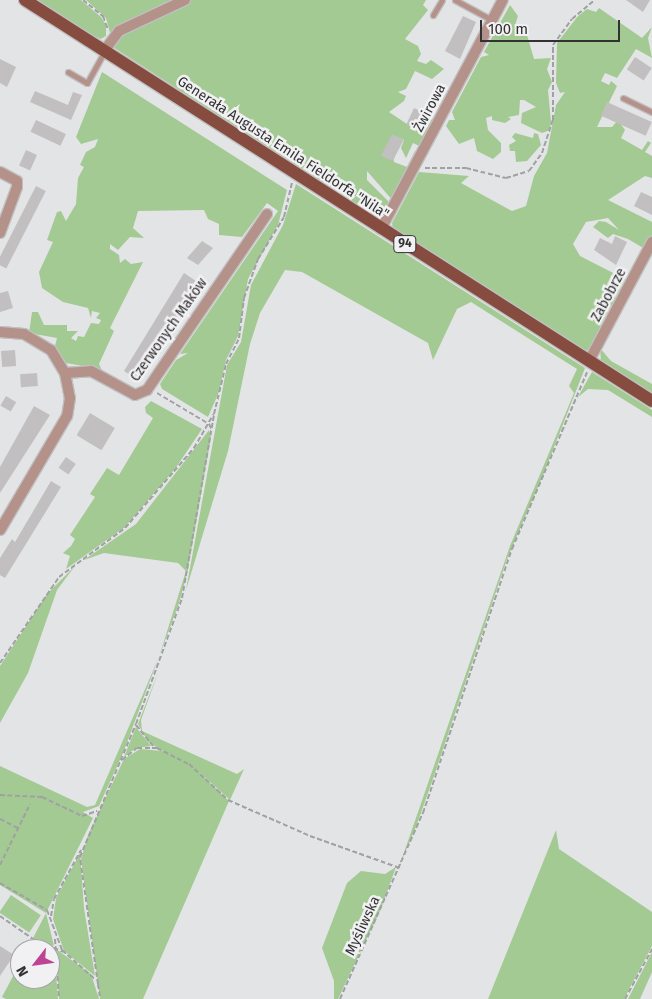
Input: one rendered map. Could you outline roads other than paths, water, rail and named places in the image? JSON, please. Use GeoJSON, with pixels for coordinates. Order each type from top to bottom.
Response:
{"type":"FeatureCollection","features":[{"type":"Feature","properties":{"kind":"main road","name":"Generała Augusta Emila Fieldorfa \"Nila\""},"geometry":{"type":"LineString","coordinates":[[25,0],[652,401]]}},
{"type":"Feature","properties":{"kind":"street"},"geometry":{"type":"LineString","coordinates":[[104,51],[110,38],[185,0]]}},
{"type":"Feature","properties":{"kind":"street","name":"Żwirowa"},"geometry":{"type":"LineString","coordinates":[[381,229],[417,165],[503,0]]}},
{"type":"Feature","properties":{"kind":"street"},"geometry":{"type":"LineString","coordinates":[[0,172],[17,181],[17,187],[0,233]]}},
{"type":"Feature","properties":{"kind":"street","name":"Czerwonych Maków"},"geometry":{"type":"LineString","coordinates":[[65,373],[91,371],[135,395],[148,388],[267,214]]}},
{"type":"Feature","properties":{"kind":"street","name":"Zabobrze"},"geometry":{"type":"LineString","coordinates":[[590,362],[652,242]]}},
{"type":"Feature","properties":{"kind":"street"},"geometry":{"type":"LineString","coordinates":[[0,332],[24,334],[43,343],[65,373],[70,398],[67,416],[0,530]]}},
{"type":"Feature","properties":{"kind":"lane"},"geometry":{"type":"LineString","coordinates":[[433,15],[442,0]]}},
{"type":"Feature","properties":{"kind":"lane"},"geometry":{"type":"LineString","coordinates":[[455,0],[492,20]]}},
{"type":"Feature","properties":{"kind":"lane"},"geometry":{"type":"LineString","coordinates":[[68,72],[87,83],[104,51]]}},
{"type":"Feature","properties":{"kind":"lane"},"geometry":{"type":"LineString","coordinates":[[623,98],[652,112]]}}]}
